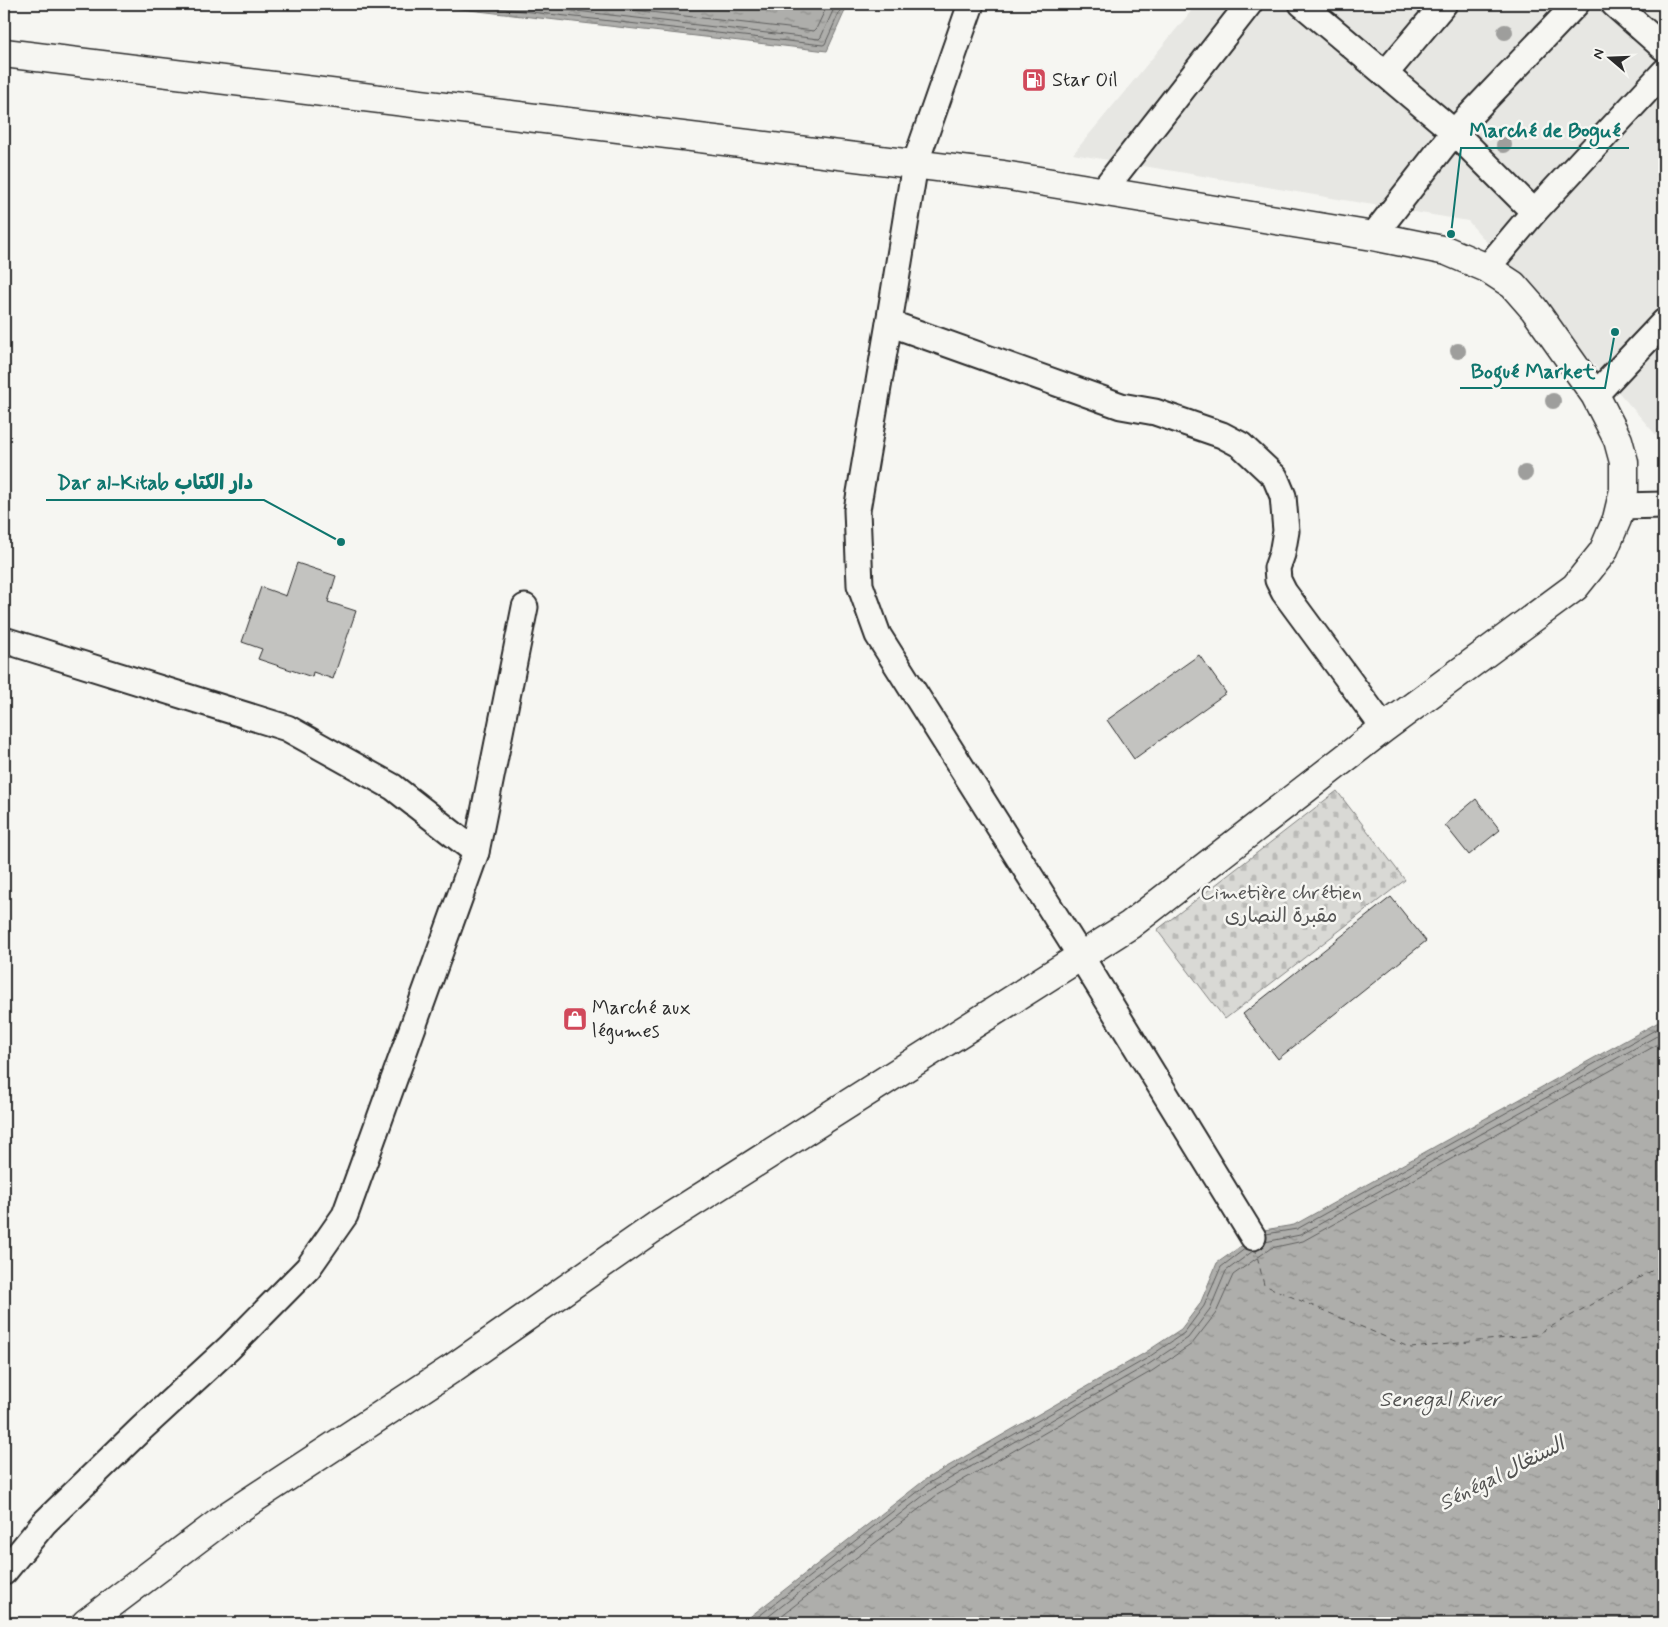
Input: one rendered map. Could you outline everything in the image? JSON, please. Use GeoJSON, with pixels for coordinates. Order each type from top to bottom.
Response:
{"type":"FeatureCollection","features":[{"type":"Feature","properties":{"kind":"street"},"geometry":{"type":"LineString","coordinates":[[971,4],[915,164],[857,510],[860,585],[878,634],[1080,955],[1253,1237]]}},
{"type":"Feature","properties":{"kind":"street"},"geometry":{"type":"LineString","coordinates":[[1102,192],[1249,4]]}},
{"type":"Feature","properties":{"kind":"street"},"geometry":{"type":"LineString","coordinates":[[1302,4],[1454,132],[1534,212]]}},
{"type":"Feature","properties":{"kind":"street"},"geometry":{"type":"LineString","coordinates":[[1386,74],[1444,4]]}},
{"type":"Feature","properties":{"kind":"street"},"geometry":{"type":"LineString","coordinates":[[1373,236],[1454,132],[1576,4]]}},
{"type":"Feature","properties":{"kind":"street"},"geometry":{"type":"LineString","coordinates":[[1614,4],[1664,48]]}},
{"type":"Feature","properties":{"kind":"street"},"geometry":{"type":"LineString","coordinates":[[4,53],[1003,175],[1373,236],[1447,251],[1487,268],[1513,285],[1534,309],[1595,395],[1618,440],[1624,462],[1624,490],[1617,519],[1603,552],[1575,587],[1384,728],[1130,925],[662,1222],[453,1368],[229,1515],[86,1623]]}},
{"type":"Feature","properties":{"kind":"street"},"geometry":{"type":"LineString","coordinates":[[1487,268],[1534,212],[1664,72]]}},
{"type":"Feature","properties":{"kind":"street"},"geometry":{"type":"LineString","coordinates":[[1595,395],[1664,322]]}},
{"type":"Feature","properties":{"kind":"street"},"geometry":{"type":"LineString","coordinates":[[889,323],[1121,406],[1155,412],[1222,435],[1241,445],[1275,477],[1283,496],[1286,531],[1278,568],[1278,580],[1284,592],[1384,728]]}},
{"type":"Feature","properties":{"kind":"street"},"geometry":{"type":"LineString","coordinates":[[1621,506],[1664,505]]}},
{"type":"Feature","properties":{"kind":"street"},"geometry":{"type":"LineString","coordinates":[[4,1572],[44,1523],[141,1429],[229,1348],[308,1268],[345,1215],[476,852],[525,607]]}},
{"type":"Feature","properties":{"kind":"street"},"geometry":{"type":"LineString","coordinates":[[4,640],[287,728],[393,787],[476,852]]}},
{"type":"Feature","properties":{"kind":"shaded area"},"geometry":{"type":"Polygon","coordinates":[[[1197,4],[1664,4],[1664,444],[1468,221],[1073,154],[1197,4]]]}},
{"type":"Feature","properties":{"kind":"green space","name":"Cimetière chrétien مقبرة النصارى"},"geometry":{"type":"Polygon","coordinates":[[[1337,791],[1405,880],[1225,1019],[1157,930],[1337,791]]]}},
{"type":"Feature","properties":{"kind":"water"},"geometry":{"type":"Polygon","coordinates":[[[417,4],[848,4],[827,51],[417,4]]]}},
{"type":"Feature","properties":{"kind":"water","name":"Senegal River"},"geometry":{"type":"Polygon","coordinates":[[[1664,1019],[1664,1623],[742,1623],[926,1479],[1143,1354],[1181,1329],[1200,1304],[1217,1263],[1264,1230],[1294,1225],[1664,1019]]]}},
{"type":"Feature","properties":{"kind":"building"},"geometry":{"type":"Polygon","coordinates":[[[297,563],[336,576],[328,602],[356,611],[333,679],[313,672],[312,677],[258,659],[262,649],[242,642],[261,587],[286,596],[297,563]]]}},
{"type":"Feature","properties":{"kind":"building"},"geometry":{"type":"Polygon","coordinates":[[[1199,655],[1226,693],[1134,759],[1107,720],[1199,655]]]}},
{"type":"Feature","properties":{"kind":"building"},"geometry":{"type":"Polygon","coordinates":[[[1476,799],[1500,830],[1469,855],[1445,825],[1476,799]]]}},
{"type":"Feature","properties":{"kind":"building"},"geometry":{"type":"Polygon","coordinates":[[[1391,897],[1426,941],[1278,1059],[1243,1014],[1391,897]]]}},
{"type":"Feature","properties":{"kind":"ferry route"},"geometry":{"type":"LineString","coordinates":[[1255,1247],[1264,1285],[1411,1348],[1536,1335],[1664,1264]]}},
{"type":"Feature","properties":{"kind":"place","name":"Star Oil"},"geometry":{"type":"Point","coordinates":[1034,80]}},
{"type":"Feature","properties":{"kind":"place","name":"Marché de Bogué"},"geometry":{"type":"Point","coordinates":[1451,234]}},
{"type":"Feature","properties":{"kind":"place","name":"Bogué Market"},"geometry":{"type":"Point","coordinates":[1615,332]}},
{"type":"Feature","properties":{"kind":"place","name":"Dar al-Kitab دار الكتاب"},"geometry":{"type":"Point","coordinates":[341,542]}},
{"type":"Feature","properties":{"kind":"place","name":"Marché aux légumes"},"geometry":{"type":"Point","coordinates":[575,1019]}},
{"type":"Feature","properties":{"kind":"water label","name":"Sénégal السنغال"},"geometry":{"type":"Point","coordinates":[1502,1474]}}]}
